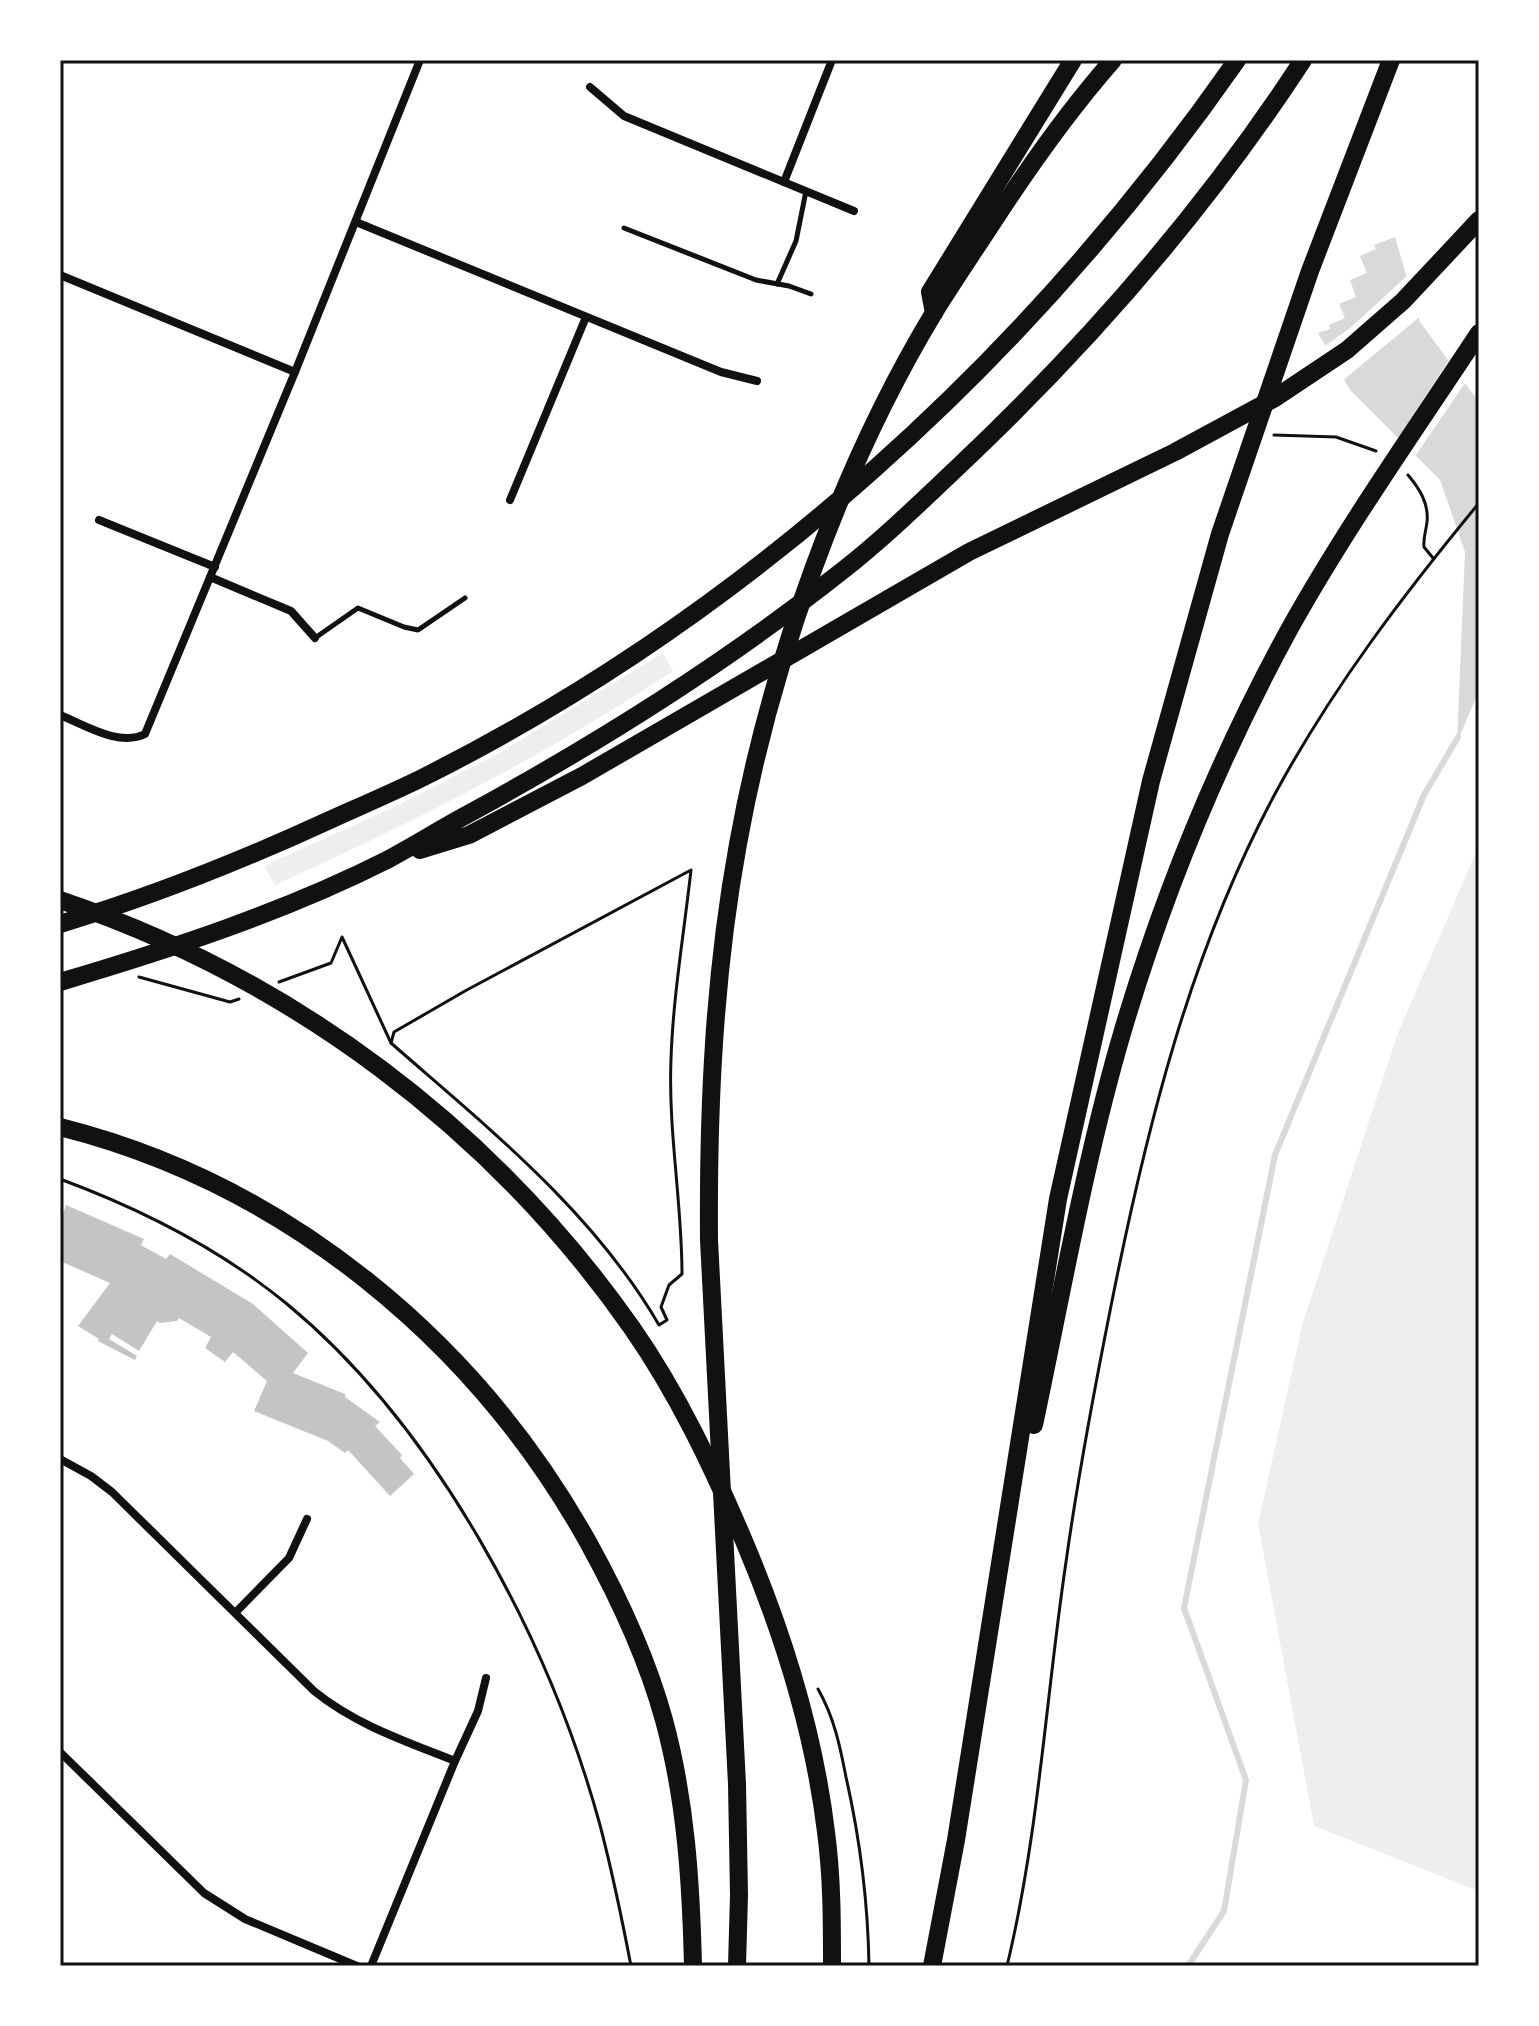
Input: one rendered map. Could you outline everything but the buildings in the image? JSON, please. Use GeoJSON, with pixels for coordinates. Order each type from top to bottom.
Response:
{"type":"FeatureCollection","features":[{"type":"Feature","properties":{"kind":"highway"},"geometry":{"type":"LineString","coordinates":[[959,259],[1073,60]]}},
{"type":"Feature","properties":{"kind":"highway"},"geometry":{"type":"LineString","coordinates":[[737,1966],[737,1784],[709,1192],[711,1070],[728,906],[750,783],[786,650],[832,522],[883,409],[934,313],[930,292],[1113,60]]}},
{"type":"Feature","properties":{"kind":"highway"},"geometry":{"type":"LineString","coordinates":[[60,924],[252,856],[421,778],[539,713],[727,588],[868,475],[949,401],[1015,334],[1157,169],[1237,60]]}},
{"type":"Feature","properties":{"kind":"highway"},"geometry":{"type":"LineString","coordinates":[[60,982],[214,932],[387,860],[653,707],[774,624],[846,568],[1024,405],[1124,297],[1217,183],[1303,60]]}},
{"type":"Feature","properties":{"kind":"highway"},"geometry":{"type":"LineString","coordinates":[[932,1966],[954,1854],[1058,1199],[1151,781],[1220,534],[1310,271],[1391,60]]}},
{"type":"Feature","properties":{"kind":"highway"},"geometry":{"type":"LineString","coordinates":[[387,860],[469,835],[528,805],[629,751],[969,552],[1232,422],[1347,350],[1403,301],[1478,221]]}},
{"type":"Feature","properties":{"kind":"highway"},"geometry":{"type":"LineString","coordinates":[[987,1647],[1082,1197],[1113,1069],[1166,904],[1230,749],[1290,630],[1364,506],[1479,333]]}},
{"type":"Feature","properties":{"kind":"highway"},"geometry":{"type":"LineString","coordinates":[[60,900],[181,947],[251,983],[319,1024],[388,1072],[501,1173],[571,1250],[634,1330],[689,1422],[733,1515],[761,1581],[793,1676],[826,1828],[832,1904],[832,1966]]}},
{"type":"Feature","properties":{"kind":"highway"},"geometry":{"type":"LineString","coordinates":[[60,1127],[178,1167],[226,1188],[306,1235],[361,1275],[419,1325],[514,1429],[574,1518],[603,1569],[627,1619],[663,1719],[683,1812],[691,1893],[693,1966]]}},
{"type":"Feature","properties":{"kind":"street"},"geometry":{"type":"LineString","coordinates":[[60,715],[109,735],[137,738],[145,734],[420,60]]}},
{"type":"Feature","properties":{"kind":"street"},"geometry":{"type":"LineString","coordinates":[[784,182],[832,60]]}},
{"type":"Feature","properties":{"kind":"street"},"geometry":{"type":"LineString","coordinates":[[590,87],[624,116],[854,211]]}},
{"type":"Feature","properties":{"kind":"street"},"geometry":{"type":"LineString","coordinates":[[356,222],[721,372],[757,381]]}},
{"type":"Feature","properties":{"kind":"street"},"geometry":{"type":"LineString","coordinates":[[60,275],[295,372]]}},
{"type":"Feature","properties":{"kind":"street"},"geometry":{"type":"LineString","coordinates":[[510,500],[586,317]]}},
{"type":"Feature","properties":{"kind":"street"},"geometry":{"type":"LineString","coordinates":[[99,520],[215,567]]}},
{"type":"Feature","properties":{"kind":"street"},"geometry":{"type":"LineString","coordinates":[[210,577],[291,611],[315,638]]}},
{"type":"Feature","properties":{"kind":"street"},"geometry":{"type":"LineString","coordinates":[[60,1459],[112,1492],[314,1691],[338,1710],[365,1725],[455,1761]]}},
{"type":"Feature","properties":{"kind":"street"},"geometry":{"type":"LineString","coordinates":[[236,1612],[289,1558],[307,1519]]}},
{"type":"Feature","properties":{"kind":"street"},"geometry":{"type":"LineString","coordinates":[[371,1966],[478,1711],[486,1678]]}},
{"type":"Feature","properties":{"kind":"street"},"geometry":{"type":"LineString","coordinates":[[60,1752],[204,1893],[245,1919],[357,1966]]}},
{"type":"Feature","properties":{"kind":"lane"},"geometry":{"type":"LineString","coordinates":[[777,284],[799,232],[806,191]]}},
{"type":"Feature","properties":{"kind":"lane"},"geometry":{"type":"LineString","coordinates":[[624,228],[756,280],[811,294]]}},
{"type":"Feature","properties":{"kind":"lane"},"geometry":{"type":"LineString","coordinates":[[315,638],[358,608],[418,630],[465,598]]}},
{"type":"Feature","properties":{"kind":"path"},"geometry":{"type":"LineString","coordinates":[[1007,1966],[1033,1828],[1084,1441],[1129,1213],[1175,1041],[1225,902],[1275,794],[1329,702],[1390,612],[1479,503]]}},
{"type":"Feature","properties":{"kind":"path"},"geometry":{"type":"LineString","coordinates":[[691,870],[671,1058],[672,1131],[682,1274],[669,1285],[661,1307],[667,1320],[659,1325],[640,1292],[601,1242],[535,1169],[391,1043],[394,1032],[465,991],[691,870]]}},
{"type":"Feature","properties":{"kind":"path"},"geometry":{"type":"LineString","coordinates":[[60,1179],[102,1194],[179,1231],[258,1282],[325,1337],[403,1423],[469,1522],[551,1687],[599,1823],[631,1966]]}},
{"type":"Feature","properties":{"kind":"path"},"geometry":{"type":"LineString","coordinates":[[793,1676],[817,1689],[829,1708],[840,1748],[859,1842],[869,1966]]}},
{"type":"Feature","properties":{"kind":"shaded area"},"geometry":{"type":"Polygon","coordinates":[[[1395,237],[1420,322],[1479,402],[1479,691],[1457,742],[1465,552],[1440,480],[1350,390],[1318,333],[1345,318],[1339,304],[1356,297],[1350,280],[1367,273],[1360,256],[1376,249],[1374,245],[1395,237]]]}},
{"type":"Feature","properties":{"kind":"shaded area"},"geometry":{"type":"Polygon","coordinates":[[[663,653],[673,671],[577,731],[478,786],[275,885],[264,866],[394,807],[494,756],[663,653]]]}},
{"type":"Feature","properties":{"kind":"shaded area"},"geometry":{"type":"Polygon","coordinates":[[[1479,845],[1479,1891],[1314,1826],[1258,1524],[1303,1322],[1398,1033],[1479,845]]]}},
{"type":"Feature","properties":{"kind":"pier"},"geometry":{"type":"Polygon","coordinates":[[[1410,273],[1422,315],[1341,382],[1322,348],[1349,329],[1410,273]]]}},
{"type":"Feature","properties":{"kind":"pier"},"geometry":{"type":"Polygon","coordinates":[[[1451,357],[1468,379],[1413,459],[1396,442],[1451,357]]]}},
{"type":"Feature","properties":{"kind":"waterway"},"geometry":{"type":"LineString","coordinates":[[1188,1966],[1224,1911],[1246,1780],[1184,1608],[1275,1155],[1424,795],[1458,737]]}}]}
